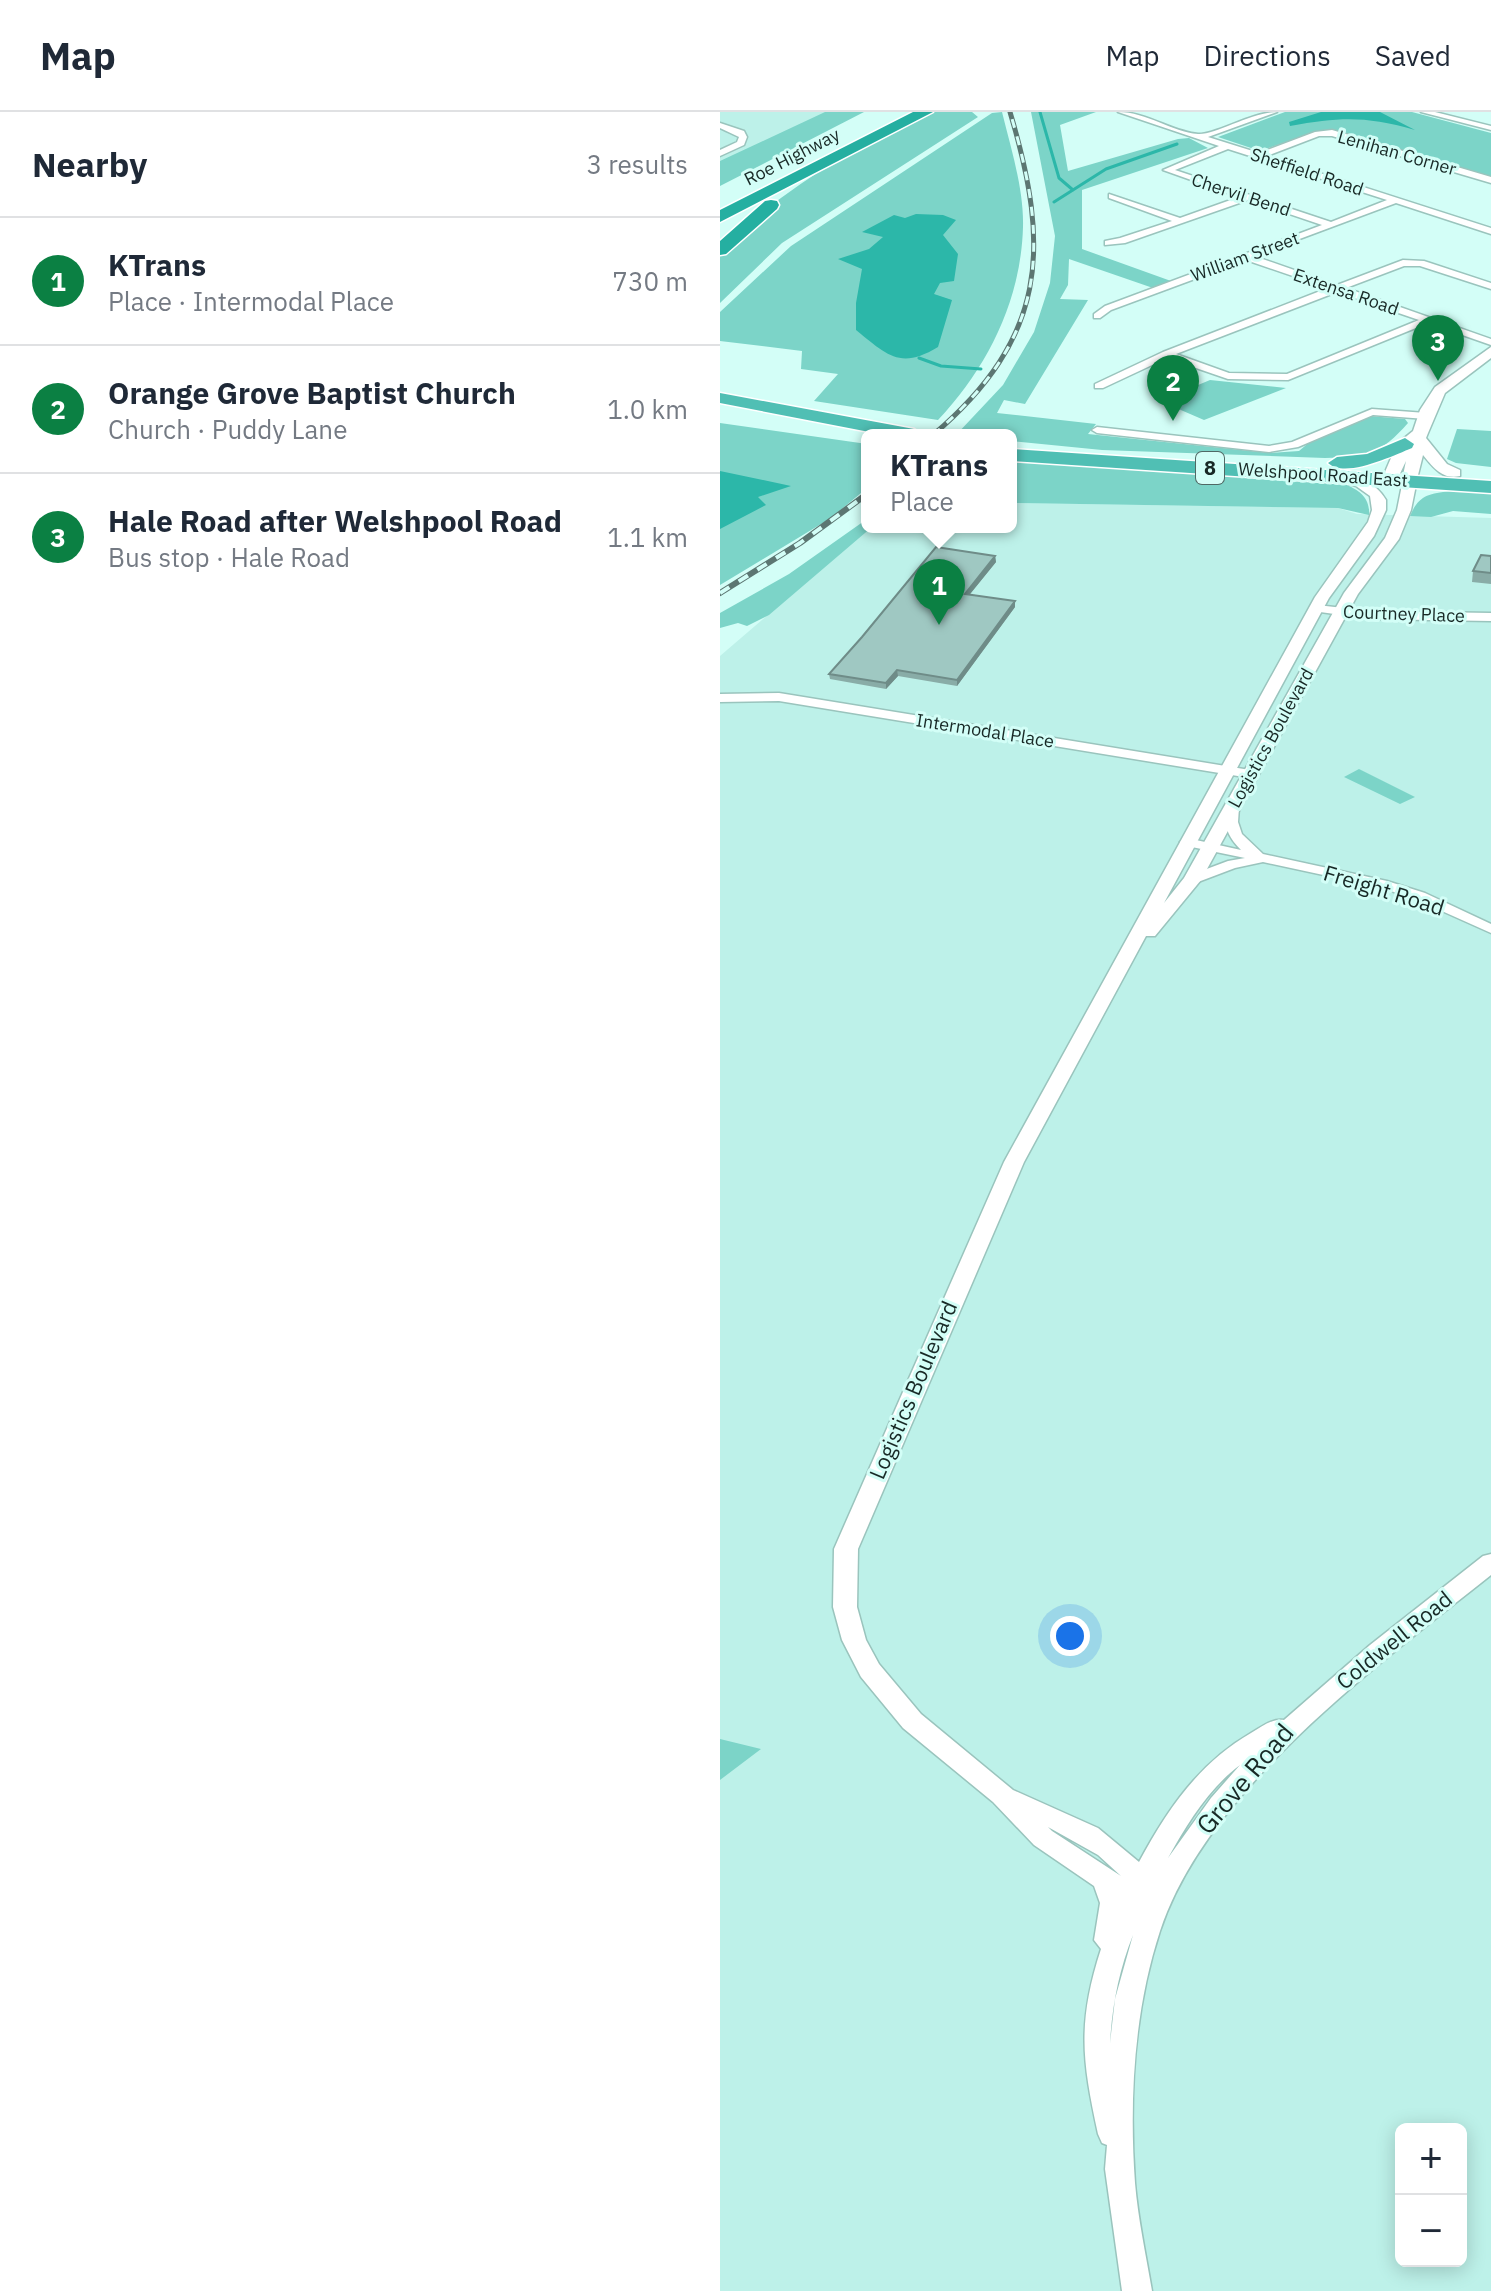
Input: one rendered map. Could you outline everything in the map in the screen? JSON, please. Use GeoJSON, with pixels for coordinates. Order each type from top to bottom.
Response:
{"type":"FeatureCollection","features":[{"type":"Feature","properties":{"kind":"highway","name":"Roe Highway"},"geometry":{"type":"LineString","coordinates":[[720,204],[805,156],[893,112]]}},
{"type":"Feature","properties":{"kind":"highway","name":"Roe Highway"},"geometry":{"type":"LineString","coordinates":[[720,217],[925,112]]}},
{"type":"Feature","properties":{"kind":"highway"},"geometry":{"type":"LineString","coordinates":[[720,250],[748,222],[779,199],[887,131]]}},
{"type":"Feature","properties":{"kind":"highway"},"geometry":{"type":"LineString","coordinates":[[734,190],[805,156]]}},
{"type":"Feature","properties":{"kind":"highway"},"geometry":{"type":"LineString","coordinates":[[720,398],[881,429]]}},
{"type":"Feature","properties":{"kind":"highway"},"geometry":{"type":"LineString","coordinates":[[720,413],[861,435]]}},
{"type":"Feature","properties":{"kind":"highway"},"geometry":{"type":"LineString","coordinates":[[1316,464],[1371,459],[1414,439]]}},
{"type":"Feature","properties":{"kind":"highway","name":"Welshpool Road East"},"geometry":{"type":"LineString","coordinates":[[1017,447],[1316,464],[1403,485]]}},
{"type":"Feature","properties":{"kind":"highway","name":"Welshpool Road East"},"geometry":{"type":"LineString","coordinates":[[1017,455],[1333,475],[1403,485],[1454,473],[1491,476]]}},
{"type":"Feature","properties":{"kind":"highway","name":"8"},"geometry":{"type":"LineString","coordinates":[[1403,485],[1431,490],[1491,489]]}},
{"type":"Feature","properties":{"kind":"main road"},"geometry":{"type":"LineString","coordinates":[[1403,485],[1414,439],[1440,391],[1491,351]]}},
{"type":"Feature","properties":{"kind":"main road"},"geometry":{"type":"LineString","coordinates":[[1414,439],[1441,467],[1454,473]]}},
{"type":"Feature","properties":{"kind":"street","name":"Sheffield Road"},"geometry":{"type":"LineString","coordinates":[[1122,112],[1491,231]]}},
{"type":"Feature","properties":{"kind":"street"},"geometry":{"type":"LineString","coordinates":[[1425,112],[1491,128]]}},
{"type":"Feature","properties":{"kind":"street"},"geometry":{"type":"LineString","coordinates":[[1199,137],[1268,113]]}},
{"type":"Feature","properties":{"kind":"street"},"geometry":{"type":"LineString","coordinates":[[720,125],[741,133],[743,137],[741,143],[720,153]]}},
{"type":"Feature","properties":{"kind":"street","name":"Lenihan Corner"},"geometry":{"type":"LineString","coordinates":[[1259,156],[1318,134],[1332,133],[1491,180]]}},
{"type":"Feature","properties":{"kind":"street","name":"Chervil Bend"},"geometry":{"type":"LineString","coordinates":[[1227,146],[1167,170],[1332,225]]}},
{"type":"Feature","properties":{"kind":"street"},"geometry":{"type":"LineString","coordinates":[[1112,196],[1181,221]]}},
{"type":"Feature","properties":{"kind":"street"},"geometry":{"type":"LineString","coordinates":[[1108,243],[1248,197]]}},
{"type":"Feature","properties":{"kind":"street","name":"William Street"},"geometry":{"type":"LineString","coordinates":[[1097,316],[1108,308],[1394,201]]}},
{"type":"Feature","properties":{"kind":"street","name":"Extensa Road"},"geometry":{"type":"LineString","coordinates":[[1247,257],[1491,342]]}},
{"type":"Feature","properties":{"kind":"street"},"geometry":{"type":"LineString","coordinates":[[1099,386],[1167,354],[1407,262],[1421,263],[1491,286]]}},
{"type":"Feature","properties":{"kind":"street"},"geometry":{"type":"LineString","coordinates":[[1167,354],[1228,376],[1288,377],[1427,320]]}},
{"type":"Feature","properties":{"kind":"street"},"geometry":{"type":"LineString","coordinates":[[1097,430],[1269,449],[1294,445],[1372,412],[1426,416]]}},
{"type":"Feature","properties":{"kind":"street","name":"Logistics Boulevard"},"geometry":{"type":"LineString","coordinates":[[1106,1882],[1085,1864],[1043,1838],[1002,1795],[912,1721],[870,1670],[854,1640],[845,1607],[846,1549],[1014,1162],[1317,609],[1369,534],[1380,501],[1368,488],[1333,475]]}},
{"type":"Feature","properties":{"kind":"street","name":"Logistics Boulevard"},"geometry":{"type":"LineString","coordinates":[[1126,959],[1193,879],[1351,593],[1388,545],[1403,485]]}},
{"type":"Feature","properties":{"kind":"street","name":"Courtney Place"},"geometry":{"type":"LineString","coordinates":[[1317,609],[1417,617],[1491,617]]}},
{"type":"Feature","properties":{"kind":"street","name":"Intermodal Place"},"geometry":{"type":"LineString","coordinates":[[720,698],[779,697],[1250,774]]}},
{"type":"Feature","properties":{"kind":"street","name":"Freight Road"},"geometry":{"type":"LineString","coordinates":[[1232,807],[1229,820],[1233,834],[1243,845],[1274,861]]}},
{"type":"Feature","properties":{"kind":"street","name":"Freight Road"},"geometry":{"type":"LineString","coordinates":[[1187,842],[1382,884],[1420,896],[1491,929]]}},
{"type":"Feature","properties":{"kind":"street","name":"Freight Road"},"geometry":{"type":"LineString","coordinates":[[1193,879],[1233,864],[1274,861]]}},
{"type":"Feature","properties":{"kind":"street","name":"Coldwell Road"},"geometry":{"type":"LineString","coordinates":[[1298,1718],[1491,1562]]}},
{"type":"Feature","properties":{"kind":"street","name":"Grove Road"},"geometry":{"type":"LineString","coordinates":[[1096,2046],[1097,2018],[1112,1957],[1167,1837],[1209,1778],[1231,1758],[1298,1718]]}},
{"type":"Feature","properties":{"kind":"street","name":"Grove Road"},"geometry":{"type":"LineString","coordinates":[[1142,1889],[1159,1885],[1181,1862],[1229,1794],[1298,1718]]}},
{"type":"Feature","properties":{"kind":"street","name":"Logistics Boulevard"},"geometry":{"type":"LineString","coordinates":[[1002,1795],[1059,1820],[1118,1855]]}},
{"type":"Feature","properties":{"kind":"street","name":"Grove Road"},"geometry":{"type":"LineString","coordinates":[[1118,1855],[1140,1853],[1157,1846],[1167,1837]]}},
{"type":"Feature","properties":{"kind":"street"},"geometry":{"type":"LineString","coordinates":[[1118,1855],[1142,1889],[1153,1919]]}},
{"type":"Feature","properties":{"kind":"street","name":"Grove Road"},"geometry":{"type":"LineString","coordinates":[[1121,2180],[1121,2114],[1129,1999],[1136,1966],[1153,1919],[1181,1862]]}},
{"type":"Feature","properties":{"kind":"street"},"geometry":{"type":"LineString","coordinates":[[1106,1882],[1122,1891],[1142,1889]]}},
{"type":"Feature","properties":{"kind":"street","name":"Grove Road"},"geometry":{"type":"LineString","coordinates":[[1106,1882],[1113,1903],[1113,1920],[1093,1999],[1096,2046],[1121,2180],[1137,2291]]}},
{"type":"Feature","properties":{"kind":"shaded area"},"geometry":{"type":"Polygon","coordinates":[[[720,112],[834,112],[720,165],[720,112]]]}},
{"type":"Feature","properties":{"kind":"shaded area"},"geometry":{"type":"Polygon","coordinates":[[[825,112],[864,112],[720,186],[720,161],[825,112]]]}},
{"type":"Feature","properties":{"kind":"shaded area"},"geometry":{"type":"Polygon","coordinates":[[[925,112],[972,112],[978,117],[782,243],[720,303],[720,250],[742,229],[817,173],[925,112]]]}},
{"type":"Feature","properties":{"kind":"shaded area"},"geometry":{"type":"Polygon","coordinates":[[[1002,112],[1023,213],[1016,281],[986,356],[938,420],[814,401],[838,374],[801,369],[802,351],[720,341],[720,312],[791,246],[992,113],[1002,112]]]}},
{"type":"Feature","properties":{"kind":"shaded area"},"geometry":{"type":"Polygon","coordinates":[[[1031,112],[1096,112],[1060,125],[1068,171],[1178,139],[1189,138],[1208,148],[1082,190],[1082,249],[1171,281],[1153,288],[1069,259],[1068,285],[1060,299],[1088,300],[1025,404],[1004,400],[997,413],[1096,424],[1088,434],[1270,453],[1299,451],[1312,440],[1369,416],[1405,419],[1408,423],[1372,452],[1325,458],[1102,450],[1017,442],[1017,429],[962,429],[1003,385],[1034,332],[1050,283],[1055,236],[1031,112]]]}},
{"type":"Feature","properties":{"kind":"shaded area"},"geometry":{"type":"Polygon","coordinates":[[[1285,112],[1412,112],[1491,133],[1491,177],[1340,131],[1315,132],[1260,151],[1218,137],[1285,112]]]}},
{"type":"Feature","properties":{"kind":"shaded area"},"geometry":{"type":"Polygon","coordinates":[[[1321,112],[1380,112],[1415,130],[1353,119],[1290,126],[1289,122],[1321,112]]]}},
{"type":"Feature","properties":{"kind":"shaded area"},"geometry":{"type":"Polygon","coordinates":[[[916,214],[943,215],[956,220],[943,235],[958,254],[954,281],[940,283],[934,294],[952,300],[938,347],[914,358],[904,358],[886,352],[856,330],[856,303],[862,269],[838,259],[869,249],[883,237],[862,232],[894,215],[905,218],[916,214]]]}},
{"type":"Feature","properties":{"kind":"shaded area"},"geometry":{"type":"Polygon","coordinates":[[[1210,380],[1286,388],[1204,420],[1160,401],[1210,380]]]}},
{"type":"Feature","properties":{"kind":"shaded area"},"geometry":{"type":"Polygon","coordinates":[[[720,423],[861,443],[861,493],[831,518],[720,585],[720,423]]]}},
{"type":"Feature","properties":{"kind":"shaded area"},"geometry":{"type":"Polygon","coordinates":[[[1457,429],[1491,431],[1491,467],[1447,459],[1457,429]]]}},
{"type":"Feature","properties":{"kind":"shaded area"},"geometry":{"type":"Polygon","coordinates":[[[1017,457],[1326,479],[1362,494],[1369,506],[1369,515],[1338,508],[1017,503],[1017,457]]]}},
{"type":"Feature","properties":{"kind":"shaded area"},"geometry":{"type":"Polygon","coordinates":[[[720,471],[791,486],[758,497],[766,505],[720,529],[720,471]]]}},
{"type":"Feature","properties":{"kind":"shaded area"},"geometry":{"type":"Polygon","coordinates":[[[1450,491],[1491,492],[1491,514],[1453,511],[1431,517],[1410,516],[1425,497],[1450,491]]]}},
{"type":"Feature","properties":{"kind":"shaded area"},"geometry":{"type":"Polygon","coordinates":[[[1017,503],[1338,508],[1357,514],[1491,518],[1491,2291],[720,2291],[720,656],[863,533],[1017,533],[1017,503]]]}},
{"type":"Feature","properties":{"kind":"shaded area"},"geometry":{"type":"Polygon","coordinates":[[[861,523],[861,533],[865,533],[769,615],[747,626],[738,623],[720,628],[720,613],[789,574],[861,523]]]}},
{"type":"Feature","properties":{"kind":"shaded area"},"geometry":{"type":"Polygon","coordinates":[[[1359,769],[1415,797],[1400,804],[1344,777],[1359,769]]]}},
{"type":"Feature","properties":{"kind":"shaded area"},"geometry":{"type":"Polygon","coordinates":[[[720,1739],[761,1749],[720,1780],[720,1739]]]}},
{"type":"Feature","properties":{"kind":"building"},"geometry":{"type":"Polygon","coordinates":[[[936,547],[995,556],[965,594],[1015,601],[957,680],[897,670],[886,683],[829,674],[862,637],[936,547]]]}},
{"type":"Feature","properties":{"kind":"building"},"geometry":{"type":"Polygon","coordinates":[[[1481,555],[1491,556],[1491,573],[1473,571],[1481,555]]]}},
{"type":"Feature","properties":{"kind":"waterway"},"geometry":{"type":"LineString","coordinates":[[1040,112],[1059,178],[1073,190]]}},
{"type":"Feature","properties":{"kind":"waterway"},"geometry":{"type":"LineString","coordinates":[[1073,190],[1106,169],[1177,144]]}},
{"type":"Feature","properties":{"kind":"waterway"},"geometry":{"type":"LineString","coordinates":[[1054,202],[1073,190]]}},
{"type":"Feature","properties":{"kind":"waterway"},"geometry":{"type":"LineString","coordinates":[[919,358],[941,366],[981,369]]}},
{"type":"Feature","properties":{"kind":"railway"},"geometry":{"type":"LineString","coordinates":[[939,429],[971,399],[999,363],[1018,326],[1030,288],[1034,249],[1031,207],[1010,112]]}},
{"type":"Feature","properties":{"kind":"railway"},"geometry":{"type":"LineString","coordinates":[[720,593],[800,543],[861,498]]}},
{"type":"Feature","properties":{"kind":"place","name":"Hale Road after Welshpool Road"},"geometry":{"type":"Point","coordinates":[1438,381]}},
{"type":"Feature","properties":{"kind":"place","name":"Orange Grove Baptist Church"},"geometry":{"type":"Point","coordinates":[1173,421]}},
{"type":"Feature","properties":{"kind":"place","name":"KTrans"},"geometry":{"type":"Point","coordinates":[939,625]}}]}
